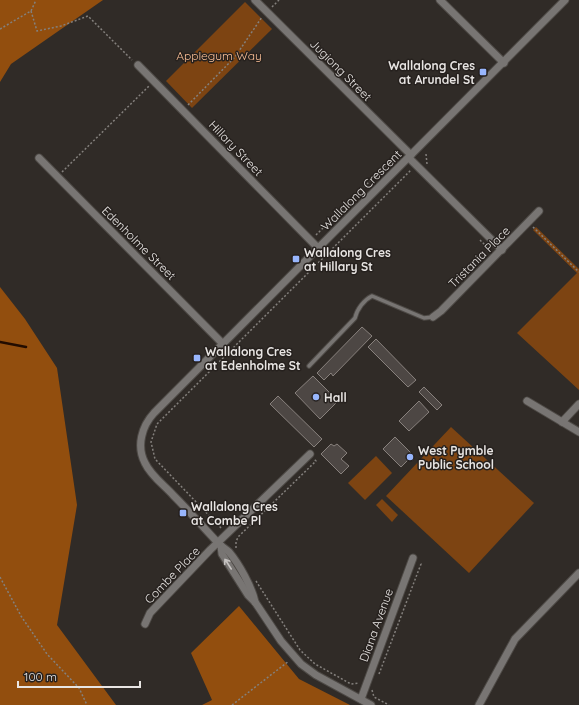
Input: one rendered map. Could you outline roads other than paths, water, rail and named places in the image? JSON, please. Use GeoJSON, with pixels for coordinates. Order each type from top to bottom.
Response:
{"type":"FeatureCollection","features":[{"type":"Feature","properties":{"kind":"street","name":"Jugiong Street"},"geometry":{"type":"LineString","coordinates":[[256,0],[502,250]]}},
{"type":"Feature","properties":{"kind":"street"},"geometry":{"type":"LineString","coordinates":[[440,0],[504,63]]}},
{"type":"Feature","properties":{"kind":"street","name":"Wallalong Crescent"},"geometry":{"type":"LineString","coordinates":[[371,705],[316,675],[294,658],[256,602],[248,595],[222,554],[220,545],[202,524],[149,470],[142,455],[141,435],[149,418],[504,63],[565,0]]}},
{"type":"Feature","properties":{"kind":"street","name":"Hillary Street"},"geometry":{"type":"LineString","coordinates":[[138,65],[318,248]]}},
{"type":"Feature","properties":{"kind":"street","name":"Edenholme Street"},"geometry":{"type":"LineString","coordinates":[[39,158],[224,344]]}},
{"type":"Feature","properties":{"kind":"street","name":"Tristania Place"},"geometry":{"type":"LineString","coordinates":[[433,317],[540,211]]}},
{"type":"Feature","properties":{"kind":"street"},"geometry":{"type":"LineString","coordinates":[[527,401],[579,432]]}},
{"type":"Feature","properties":{"kind":"street"},"geometry":{"type":"LineString","coordinates":[[562,422],[579,404]]}},
{"type":"Feature","properties":{"kind":"street","name":"Combe Place"},"geometry":{"type":"LineString","coordinates":[[145,624],[150,613],[210,550],[220,545],[310,454]]}},
{"type":"Feature","properties":{"kind":"street","name":"Diana Avenue"},"geometry":{"type":"LineString","coordinates":[[361,699],[413,558]]}},
{"type":"Feature","properties":{"kind":"street"},"geometry":{"type":"LineString","coordinates":[[479,705],[515,639],[579,573]]}},
{"type":"Feature","properties":{"kind":"lane"},"geometry":{"type":"LineString","coordinates":[[309,366],[355,318],[356,311],[368,298],[372,296],[424,318],[433,317]]}},
{"type":"Feature","properties":{"kind":"waterway"},"geometry":{"type":"LineString","coordinates":[[0,342],[26,347]]}},
{"type":"Feature","properties":{"kind":"place","name":"Wallalong Cres at Arundel St"},"geometry":{"type":"Point","coordinates":[483,72]}},
{"type":"Feature","properties":{"kind":"place","name":"Wallalong Cres at Hillary St"},"geometry":{"type":"Point","coordinates":[296,259]}},
{"type":"Feature","properties":{"kind":"place","name":"Wallalong Cres at Edenholme St"},"geometry":{"type":"Point","coordinates":[197,358]}},
{"type":"Feature","properties":{"kind":"place","name":"Hall"},"geometry":{"type":"Point","coordinates":[316,397]}},
{"type":"Feature","properties":{"kind":"place","name":"West Pymble Public School"},"geometry":{"type":"Point","coordinates":[410,457]}},
{"type":"Feature","properties":{"kind":"place","name":"Wallalong Cres at Combe Pl"},"geometry":{"type":"Point","coordinates":[183,513]}},
{"type":"Feature","properties":{"kind":"park label","name":"Applegum Way"},"geometry":{"type":"Point","coordinates":[219,55]}}]}
